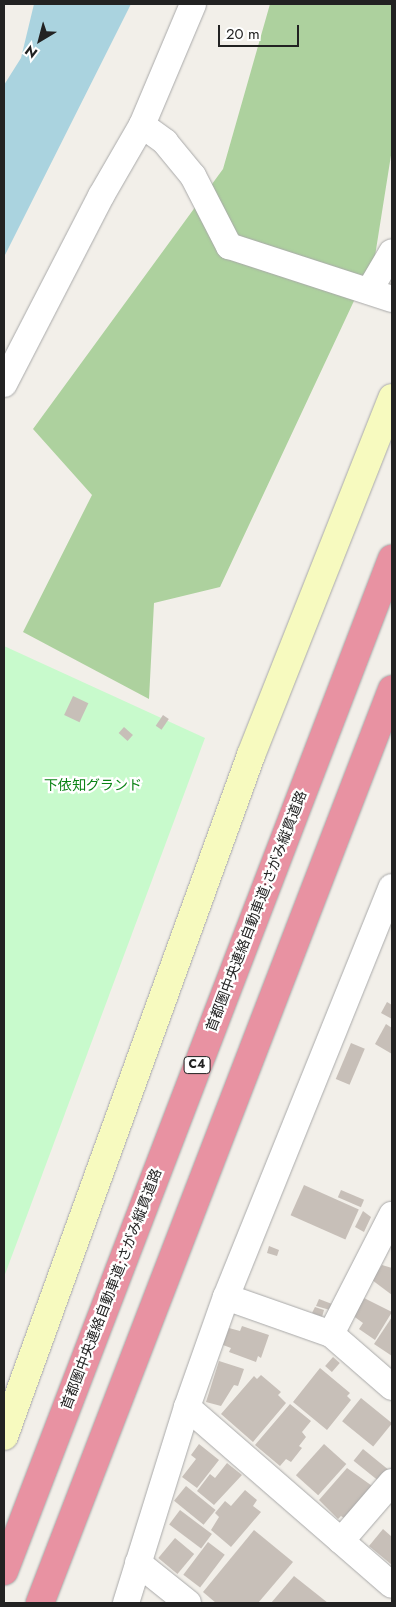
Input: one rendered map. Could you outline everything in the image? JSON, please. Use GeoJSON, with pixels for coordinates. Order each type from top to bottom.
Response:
{"type":"FeatureCollection","features":[{"type":"Feature","properties":{"kind":"highway","name":"首都圏中央連絡自動車道;さがみ縦貫道路"},"geometry":{"type":"LineString","coordinates":[[4,1571],[392,559]]}},
{"type":"Feature","properties":{"kind":"highway"},"geometry":{"type":"LineString","coordinates":[[40,1603],[392,690]]}},
{"type":"Feature","properties":{"kind":"street"},"geometry":{"type":"LineString","coordinates":[[4,384],[101,196],[142,125],[193,4]]}},
{"type":"Feature","properties":{"kind":"street"},"geometry":{"type":"LineString","coordinates":[[142,125],[165,142],[193,176],[229,246],[381,295],[392,252]]}},
{"type":"Feature","properties":{"kind":"street"},"geometry":{"type":"LineString","coordinates":[[4,1436],[252,754],[392,398]]}},
{"type":"Feature","properties":{"kind":"street"},"geometry":{"type":"LineString","coordinates":[[126,1603],[187,1407],[226,1297],[392,887]]}},
{"type":"Feature","properties":{"kind":"street"},"geometry":{"type":"LineString","coordinates":[[331,1334],[392,1215]]}},
{"type":"Feature","properties":{"kind":"street"},"geometry":{"type":"LineString","coordinates":[[226,1297],[331,1334],[392,1387]]}},
{"type":"Feature","properties":{"kind":"street"},"geometry":{"type":"LineString","coordinates":[[187,1407],[392,1585]]}},
{"type":"Feature","properties":{"kind":"street"},"geometry":{"type":"LineString","coordinates":[[341,1541],[392,1482]]}},
{"type":"Feature","properties":{"kind":"street"},"geometry":{"type":"LineString","coordinates":[[138,1562],[188,1603]]}},
{"type":"Feature","properties":{"kind":"green space"},"geometry":{"type":"Polygon","coordinates":[[[270,4],[392,4],[392,149],[375,256],[220,587],[154,603],[149,699],[23,632],[92,495],[33,429],[223,169],[270,4]]]}},
{"type":"Feature","properties":{"kind":"green space","name":"下依知グランド"},"geometry":{"type":"Polygon","coordinates":[[[4,646],[205,738],[4,1277],[4,646]]]}},
{"type":"Feature","properties":{"kind":"water"},"geometry":{"type":"Polygon","coordinates":[[[34,4],[131,4],[4,257],[4,85],[21,58],[34,4]]]}},
{"type":"Feature","properties":{"kind":"building"},"geometry":{"type":"Polygon","coordinates":[[[73,696],[88,703],[80,722],[64,715],[73,696]]]}},
{"type":"Feature","properties":{"kind":"building"},"geometry":{"type":"Polygon","coordinates":[[[163,715],[169,719],[162,730],[156,726],[163,715]]]}},
{"type":"Feature","properties":{"kind":"building"},"geometry":{"type":"Polygon","coordinates":[[[124,727],[133,735],[128,741],[119,733],[124,727]]]}},
{"type":"Feature","properties":{"kind":"building"},"geometry":{"type":"Polygon","coordinates":[[[387,1002],[392,1005],[392,1019],[381,1013],[387,1002]]]}},
{"type":"Feature","properties":{"kind":"building"},"geometry":{"type":"Polygon","coordinates":[[[386,1024],[392,1028],[392,1054],[375,1044],[386,1024]]]}},
{"type":"Feature","properties":{"kind":"building"},"geometry":{"type":"Polygon","coordinates":[[[351,1043],[365,1049],[350,1085],[336,1079],[351,1043]]]}},
{"type":"Feature","properties":{"kind":"building"},"geometry":{"type":"Polygon","coordinates":[[[304,1185],[359,1209],[345,1240],[291,1215],[304,1185]]]}},
{"type":"Feature","properties":{"kind":"building"},"geometry":{"type":"Polygon","coordinates":[[[341,1190],[364,1200],[361,1207],[338,1197],[341,1190]]]}},
{"type":"Feature","properties":{"kind":"building"},"geometry":{"type":"Polygon","coordinates":[[[363,1211],[371,1217],[364,1232],[355,1227],[363,1211]]]}},
{"type":"Feature","properties":{"kind":"building"},"geometry":{"type":"Polygon","coordinates":[[[269,1246],[279,1250],[277,1256],[267,1253],[269,1246]]]}},
{"type":"Feature","properties":{"kind":"building"},"geometry":{"type":"Polygon","coordinates":[[[382,1265],[392,1268],[392,1295],[372,1280],[382,1265]]]}},
{"type":"Feature","properties":{"kind":"building"},"geometry":{"type":"Polygon","coordinates":[[[364,1298],[392,1312],[375,1340],[359,1329],[363,1323],[352,1315],[364,1298]]]}},
{"type":"Feature","properties":{"kind":"building"},"geometry":{"type":"Polygon","coordinates":[[[319,1299],[332,1304],[330,1310],[316,1306],[319,1299]]]}},
{"type":"Feature","properties":{"kind":"building"},"geometry":{"type":"Polygon","coordinates":[[[315,1307],[324,1310],[322,1317],[312,1313],[315,1307]]]}},
{"type":"Feature","properties":{"kind":"building"},"geometry":{"type":"Polygon","coordinates":[[[392,1317],[392,1356],[374,1344],[392,1317]]]}},
{"type":"Feature","properties":{"kind":"building"},"geometry":{"type":"Polygon","coordinates":[[[242,1326],[269,1335],[261,1358],[258,1356],[256,1362],[229,1352],[231,1348],[223,1345],[229,1328],[240,1331],[242,1326]]]}},
{"type":"Feature","properties":{"kind":"building"},"geometry":{"type":"Polygon","coordinates":[[[333,1357],[340,1363],[332,1372],[325,1366],[333,1357]]]}},
{"type":"Feature","properties":{"kind":"building"},"geometry":{"type":"Polygon","coordinates":[[[219,1361],[244,1369],[238,1386],[234,1385],[221,1406],[206,1402],[219,1361]]]}},
{"type":"Feature","properties":{"kind":"building"},"geometry":{"type":"Polygon","coordinates":[[[320,1368],[350,1393],[347,1396],[351,1400],[327,1430],[293,1402],[320,1368]]]}},
{"type":"Feature","properties":{"kind":"building"},"geometry":{"type":"Polygon","coordinates":[[[261,1375],[281,1392],[278,1395],[286,1403],[253,1442],[221,1414],[254,1376],[257,1379],[261,1375]]]}},
{"type":"Feature","properties":{"kind":"building"},"geometry":{"type":"Polygon","coordinates":[[[361,1398],[392,1423],[373,1446],[342,1421],[361,1398]]]}},
{"type":"Feature","properties":{"kind":"building"},"geometry":{"type":"Polygon","coordinates":[[[290,1404],[311,1421],[302,1432],[306,1437],[299,1446],[302,1448],[291,1462],[286,1459],[280,1466],[255,1445],[290,1404]]]}},
{"type":"Feature","properties":{"kind":"building"},"geometry":{"type":"Polygon","coordinates":[[[199,1444],[219,1460],[197,1488],[182,1477],[196,1459],[191,1455],[199,1444]]]}},
{"type":"Feature","properties":{"kind":"building"},"geometry":{"type":"Polygon","coordinates":[[[324,1444],[346,1464],[318,1495],[296,1475],[324,1444]]]}},
{"type":"Feature","properties":{"kind":"building"},"geometry":{"type":"Polygon","coordinates":[[[363,1449],[388,1469],[378,1481],[354,1461],[363,1449]]]}},
{"type":"Feature","properties":{"kind":"building"},"geometry":{"type":"Polygon","coordinates":[[[227,1463],[242,1475],[214,1505],[197,1491],[210,1474],[215,1478],[227,1463]]]}},
{"type":"Feature","properties":{"kind":"building"},"geometry":{"type":"Polygon","coordinates":[[[347,1468],[375,1488],[347,1520],[341,1516],[338,1519],[319,1500],[347,1468]]]}},
{"type":"Feature","properties":{"kind":"building"},"geometry":{"type":"Polygon","coordinates":[[[186,1486],[216,1510],[204,1525],[174,1501],[186,1486]]]}},
{"type":"Feature","properties":{"kind":"building"},"geometry":{"type":"Polygon","coordinates":[[[245,1490],[257,1500],[253,1506],[261,1512],[231,1547],[211,1530],[219,1517],[215,1513],[225,1501],[231,1506],[245,1490]]]}},
{"type":"Feature","properties":{"kind":"building"},"geometry":{"type":"Polygon","coordinates":[[[180,1510],[212,1534],[201,1548],[169,1524],[180,1510]]]}},
{"type":"Feature","properties":{"kind":"building"},"geometry":{"type":"Polygon","coordinates":[[[383,1529],[392,1537],[392,1565],[369,1546],[383,1529]]]}},
{"type":"Feature","properties":{"kind":"building"},"geometry":{"type":"Polygon","coordinates":[[[254,1530],[293,1562],[258,1603],[216,1603],[203,1592],[254,1530]]]}},
{"type":"Feature","properties":{"kind":"building"},"geometry":{"type":"Polygon","coordinates":[[[175,1538],[194,1554],[177,1574],[158,1558],[175,1538]]]}},
{"type":"Feature","properties":{"kind":"building"},"geometry":{"type":"Polygon","coordinates":[[[208,1542],[225,1555],[200,1587],[183,1575],[208,1542]]]}},
{"type":"Feature","properties":{"kind":"building"},"geometry":{"type":"Polygon","coordinates":[[[294,1576],[328,1603],[271,1603],[294,1576]]]}}]}
